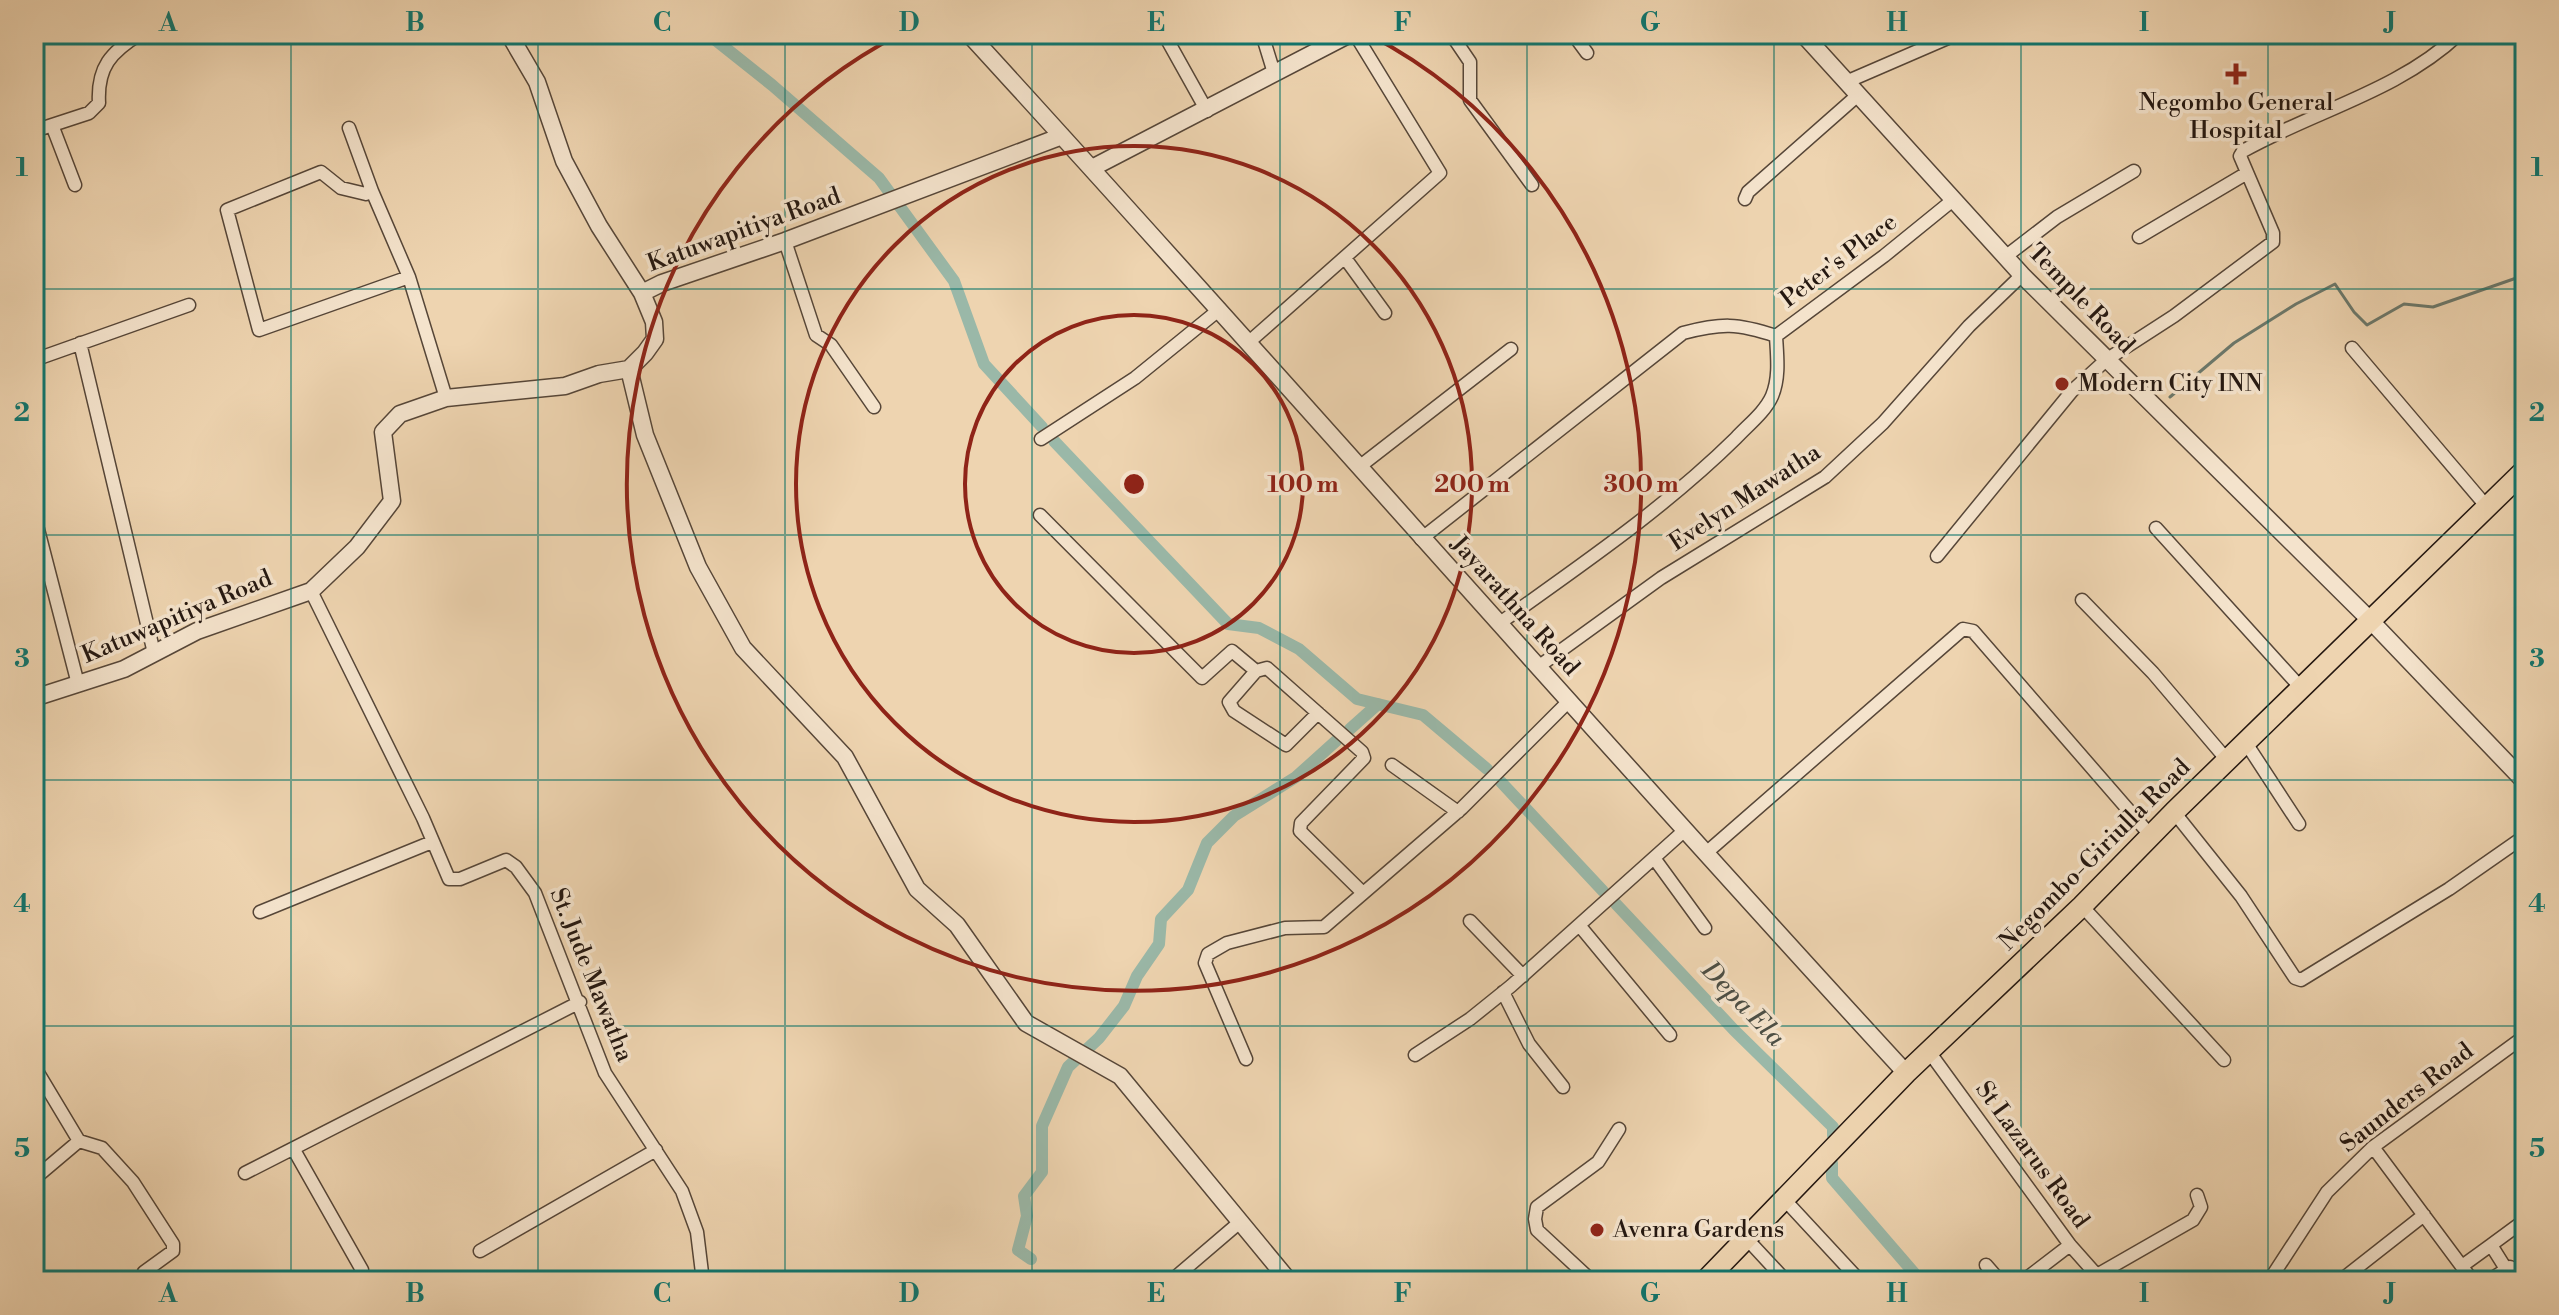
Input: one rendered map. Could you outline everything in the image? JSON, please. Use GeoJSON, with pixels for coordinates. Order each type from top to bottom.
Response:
{"type":"FeatureCollection","features":[{"type":"Feature","properties":{"kind":"main road","name":"Negombo-Giriulla Road"},"geometry":{"type":"LineString","coordinates":[[1705,1281],[1906,1073],[2082,906],[2370,620],[2487,507],[2523,477]]}},
{"type":"Feature","properties":{"kind":"street"},"geometry":{"type":"LineString","coordinates":[[34,131],[89,113],[99,103],[98,89],[104,67],[116,50],[140,34]]}},
{"type":"Feature","properties":{"kind":"street"},"geometry":{"type":"LineString","coordinates":[[509,34],[537,82],[564,161],[599,226],[642,293]]}},
{"type":"Feature","properties":{"kind":"street","name":"Jayarathna Road"},"geometry":{"type":"LineString","coordinates":[[969,34],[1220,309],[1421,539],[1906,1073]]}},
{"type":"Feature","properties":{"kind":"street"},"geometry":{"type":"LineString","coordinates":[[1164,34],[1207,111]]}},
{"type":"Feature","properties":{"kind":"street"},"geometry":{"type":"LineString","coordinates":[[1262,34],[1274,73]]}},
{"type":"Feature","properties":{"kind":"street"},"geometry":{"type":"LineString","coordinates":[[1092,168],[1353,34],[1440,173],[1249,342]]}},
{"type":"Feature","properties":{"kind":"street"},"geometry":{"type":"LineString","coordinates":[[1451,34],[1470,62],[1470,100],[1532,185]]}},
{"type":"Feature","properties":{"kind":"street"},"geometry":{"type":"LineString","coordinates":[[1573,34],[1587,53]]}},
{"type":"Feature","properties":{"kind":"street","name":"Temple Road"},"geometry":{"type":"LineString","coordinates":[[1803,34],[2022,275],[2370,620],[2525,782]]}},
{"type":"Feature","properties":{"kind":"street"},"geometry":{"type":"LineString","coordinates":[[1846,82],[1957,34]]}},
{"type":"Feature","properties":{"kind":"street"},"geometry":{"type":"LineString","coordinates":[[1937,556],[2072,391],[2106,360],[2174,316],[2273,242],[2273,233],[2240,156],[2243,151],[2390,82],[2444,48],[2459,34]]}},
{"type":"Feature","properties":{"kind":"street"},"geometry":{"type":"LineString","coordinates":[[1745,199],[1748,192],[1858,95]]}},
{"type":"Feature","properties":{"kind":"street"},"geometry":{"type":"LineString","coordinates":[[52,125],[75,185]]}},
{"type":"Feature","properties":{"kind":"street"},"geometry":{"type":"LineString","coordinates":[[349,128],[409,277],[446,398]]}},
{"type":"Feature","properties":{"kind":"street","name":"Katuwapitiya Road"},"geometry":{"type":"LineString","coordinates":[[34,698],[124,669],[197,631],[311,591],[357,547],[392,501],[383,432],[390,422],[409,410],[446,398],[565,386],[599,374],[629,369],[655,339],[654,322],[642,293],[1062,136]]}},
{"type":"Feature","properties":{"kind":"street"},"geometry":{"type":"LineString","coordinates":[[2005,257],[2057,217],[2134,171]]}},
{"type":"Feature","properties":{"kind":"street"},"geometry":{"type":"LineString","coordinates":[[372,191],[366,194],[341,188],[321,172],[227,210],[259,330],[409,277]]}},
{"type":"Feature","properties":{"kind":"street"},"geometry":{"type":"LineString","coordinates":[[2139,237],[2247,173]]}},
{"type":"Feature","properties":{"kind":"street","name":"Peter's Place"},"geometry":{"type":"LineString","coordinates":[[1500,623],[1614,542],[1712,461],[1760,413],[1772,396],[1778,368],[1776,336],[1953,200]]}},
{"type":"Feature","properties":{"kind":"street"},"geometry":{"type":"LineString","coordinates":[[785,241],[816,335],[831,345],[874,407]]}},
{"type":"Feature","properties":{"kind":"street"},"geometry":{"type":"LineString","coordinates":[[1345,258],[1385,313]]}},
{"type":"Feature","properties":{"kind":"street","name":"Evelyn Mawatha"},"geometry":{"type":"LineString","coordinates":[[1538,667],[1661,578],[1825,477],[1883,423],[1969,326],[2022,275]]}},
{"type":"Feature","properties":{"kind":"street"},"geometry":{"type":"LineString","coordinates":[[34,360],[189,305]]}},
{"type":"Feature","properties":{"kind":"street"},"geometry":{"type":"LineString","coordinates":[[1041,439],[1135,378],[1220,309]]}},
{"type":"Feature","properties":{"kind":"street"},"geometry":{"type":"LineString","coordinates":[[1421,539],[1683,333],[1714,325],[1744,325],[1776,336]]}},
{"type":"Feature","properties":{"kind":"street"},"geometry":{"type":"LineString","coordinates":[[80,343],[154,653]]}},
{"type":"Feature","properties":{"kind":"street"},"geometry":{"type":"LineString","coordinates":[[2352,348],[2487,507]]}},
{"type":"Feature","properties":{"kind":"street"},"geometry":{"type":"LineString","coordinates":[[1359,467],[1511,349]]}},
{"type":"Feature","properties":{"kind":"street"},"geometry":{"type":"LineString","coordinates":[[629,369],[645,435],[698,567],[743,648],[845,757],[917,889],[957,925],[1026,1023],[1120,1076],[1289,1281]]}},
{"type":"Feature","properties":{"kind":"street"},"geometry":{"type":"LineString","coordinates":[[34,514],[78,684]]}},
{"type":"Feature","properties":{"kind":"street"},"geometry":{"type":"LineString","coordinates":[[1040,515],[1202,678],[1232,651],[1256,671]]}},
{"type":"Feature","properties":{"kind":"street"},"geometry":{"type":"LineString","coordinates":[[2156,528],[2302,689]]}},
{"type":"Feature","properties":{"kind":"street","name":"St. Jude Mawatha"},"geometry":{"type":"LineString","coordinates":[[311,591],[423,818],[449,879],[460,879],[506,860],[516,867],[535,893],[580,1002],[605,1073],[682,1191],[697,1232],[703,1281]]}},
{"type":"Feature","properties":{"kind":"street"},"geometry":{"type":"LineString","coordinates":[[2082,600],[2153,673],[2227,760]]}},
{"type":"Feature","properties":{"kind":"street"},"geometry":{"type":"LineString","coordinates":[[1706,853],[1963,629],[1973,631],[2151,836]]}},
{"type":"Feature","properties":{"kind":"street"},"geometry":{"type":"LineString","coordinates":[[1318,713],[1286,745],[1230,707],[1229,702],[1256,671],[1267,668],[1318,713],[1362,752],[1364,758],[1301,823],[1300,831],[1363,893]]}},
{"type":"Feature","properties":{"kind":"street"},"geometry":{"type":"LineString","coordinates":[[1246,1059],[1205,963],[1208,954],[1227,943],[1285,928],[1324,927],[1458,812],[1569,701]]}},
{"type":"Feature","properties":{"kind":"street"},"geometry":{"type":"LineString","coordinates":[[2246,743],[2299,824]]}},
{"type":"Feature","properties":{"kind":"street"},"geometry":{"type":"LineString","coordinates":[[1392,765],[1458,812]]}},
{"type":"Feature","properties":{"kind":"street"},"geometry":{"type":"LineString","coordinates":[[2174,812],[2241,896],[2295,978],[2301,980],[2449,889],[2525,836]]}},
{"type":"Feature","properties":{"kind":"street"},"geometry":{"type":"LineString","coordinates":[[1415,1055],[1470,1019],[1523,976],[1685,830]]}},
{"type":"Feature","properties":{"kind":"street"},"geometry":{"type":"LineString","coordinates":[[260,912],[432,842]]}},
{"type":"Feature","properties":{"kind":"street"},"geometry":{"type":"LineString","coordinates":[[1654,858],[1705,928]]}},
{"type":"Feature","properties":{"kind":"street"},"geometry":{"type":"LineString","coordinates":[[2082,906],[2224,1060]]}},
{"type":"Feature","properties":{"kind":"street"},"geometry":{"type":"LineString","coordinates":[[1470,921],[1523,976]]}},
{"type":"Feature","properties":{"kind":"street"},"geometry":{"type":"LineString","coordinates":[[1579,925],[1670,1035]]}},
{"type":"Feature","properties":{"kind":"street"},"geometry":{"type":"LineString","coordinates":[[1503,992],[1529,1044],[1563,1087]]}},
{"type":"Feature","properties":{"kind":"street"},"geometry":{"type":"LineString","coordinates":[[245,1173],[580,1002]]}},
{"type":"Feature","properties":{"kind":"street","name":"Saunders Road"},"geometry":{"type":"LineString","coordinates":[[2269,1281],[2327,1192],[2373,1147],[2525,1036]]}},
{"type":"Feature","properties":{"kind":"street","name":"St Lazarus Road"},"geometry":{"type":"LineString","coordinates":[[1930,1053],[2070,1245],[2099,1278]]}},
{"type":"Feature","properties":{"kind":"street"},"geometry":{"type":"LineString","coordinates":[[34,1066],[79,1141],[102,1148],[133,1182],[173,1244],[173,1251],[144,1272],[146,1281]]}},
{"type":"Feature","properties":{"kind":"street"},"geometry":{"type":"LineString","coordinates":[[1592,1281],[1537,1230],[1537,1207],[1598,1162],[1619,1129]]}},
{"type":"Feature","properties":{"kind":"street"},"geometry":{"type":"LineString","coordinates":[[34,1179],[79,1141]]}},
{"type":"Feature","properties":{"kind":"street"},"geometry":{"type":"LineString","coordinates":[[2373,1147],[2465,1271],[2491,1245],[2525,1220]]}},
{"type":"Feature","properties":{"kind":"street"},"geometry":{"type":"LineString","coordinates":[[294,1150],[362,1270]]}},
{"type":"Feature","properties":{"kind":"street"},"geometry":{"type":"LineString","coordinates":[[480,1251],[656,1150]]}},
{"type":"Feature","properties":{"kind":"street"},"geometry":{"type":"LineString","coordinates":[[2099,1278],[2193,1220],[2201,1207],[2197,1195]]}},
{"type":"Feature","properties":{"kind":"street"},"geometry":{"type":"LineString","coordinates":[[1784,1199],[1860,1281]]}},
{"type":"Feature","properties":{"kind":"street"},"geometry":{"type":"LineString","coordinates":[[2340,1281],[2424,1215]]}},
{"type":"Feature","properties":{"kind":"street"},"geometry":{"type":"LineString","coordinates":[[1171,1281],[1240,1222]]}},
{"type":"Feature","properties":{"kind":"street"},"geometry":{"type":"LineString","coordinates":[[1747,1239],[1786,1281]]}},
{"type":"Feature","properties":{"kind":"street"},"geometry":{"type":"LineString","coordinates":[[2023,1281],[2070,1245]]}},
{"type":"Feature","properties":{"kind":"street"},"geometry":{"type":"LineString","coordinates":[[2491,1245],[2506,1269]]}},
{"type":"Feature","properties":{"kind":"street"},"geometry":{"type":"LineString","coordinates":[[1986,1265],[2000,1281]]}},
{"type":"Feature","properties":{"kind":"street"},"geometry":{"type":"LineString","coordinates":[[2488,1281],[2506,1269],[2525,1274]]}},
{"type":"Feature","properties":{"kind":"waterway"},"geometry":{"type":"LineString","coordinates":[[708,34],[879,178],[954,281],[984,364],[1042,427]]}},
{"type":"Feature","properties":{"kind":"waterway"},"geometry":{"type":"LineString","coordinates":[[2170,397],[2234,343],[2296,304],[2335,284],[2367,325],[2404,304],[2433,307],[2525,275],[2525,266]]}},
{"type":"Feature","properties":{"kind":"waterway"},"geometry":{"type":"LineString","coordinates":[[1054,441],[1228,624],[1259,628],[1299,649],[1357,699],[1423,715],[1487,769]]}},
{"type":"Feature","properties":{"kind":"waterway"},"geometry":{"type":"LineString","coordinates":[[1350,729],[1378,704]]}},
{"type":"Feature","properties":{"kind":"waterway"},"geometry":{"type":"LineString","coordinates":[[1031,1259],[1018,1250],[1027,1216],[1024,1196],[1042,1172],[1042,1126],[1068,1067],[1099,1038],[1124,1006],[1137,976],[1159,944],[1161,919],[1188,890],[1207,843],[1234,816],[1296,777],[1336,741]]}},
{"type":"Feature","properties":{"kind":"waterway"},"geometry":{"type":"LineString","coordinates":[[1501,782],[1603,891]]}},
{"type":"Feature","properties":{"kind":"waterway","name":"Depa Ela"},"geometry":{"type":"LineString","coordinates":[[1616,904],[1734,1030],[1833,1127],[1833,1136]]}},
{"type":"Feature","properties":{"kind":"waterway"},"geometry":{"type":"LineString","coordinates":[[1832,1163],[1832,1178],[1921,1281]]}},
{"type":"Feature","properties":{"kind":"place","name":"Negombo General Hospital"},"geometry":{"type":"Point","coordinates":[2236,74]}},
{"type":"Feature","properties":{"kind":"place","name":"Modern City INN"},"geometry":{"type":"Point","coordinates":[2062,384]}},
{"type":"Feature","properties":{"kind":"place","name":"Avenra Gardens"},"geometry":{"type":"Point","coordinates":[1597,1230]}}]}
